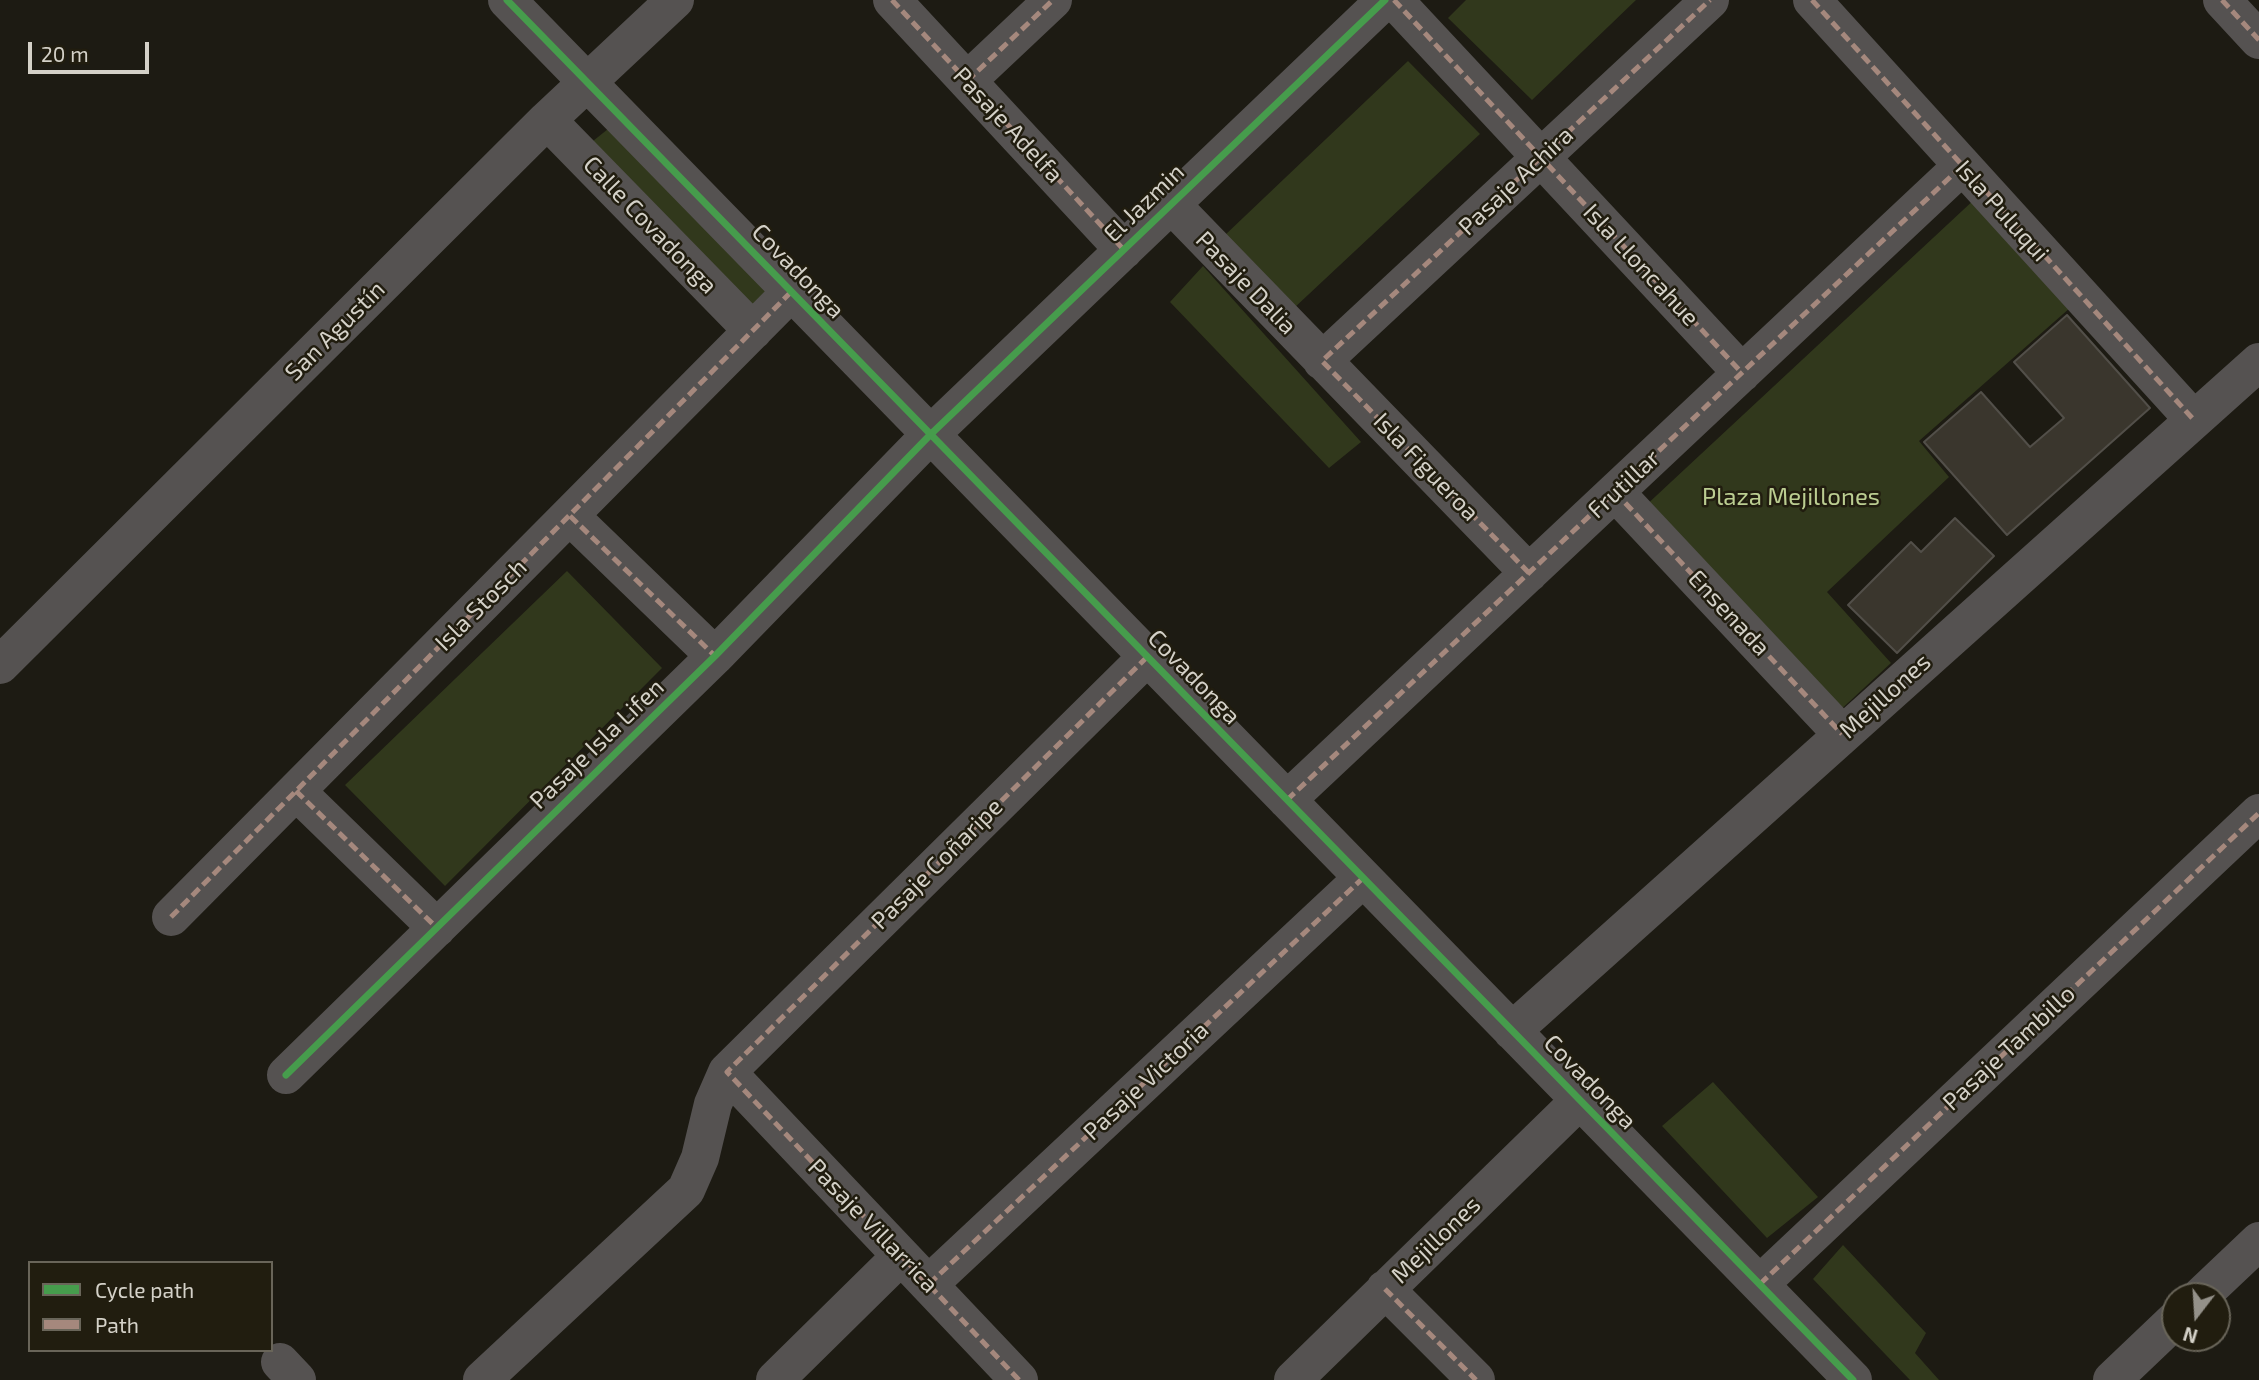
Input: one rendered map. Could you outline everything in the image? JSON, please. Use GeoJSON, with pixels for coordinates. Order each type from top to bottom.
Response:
{"type":"FeatureCollection","features":[{"type":"Feature","properties":{"kind":"street","name":"Covadonga"},"geometry":{"type":"LineString","coordinates":[[507,0],[1853,1380]]}},
{"type":"Feature","properties":{"kind":"street","name":"San Agustín"},"geometry":{"type":"LineString","coordinates":[[0,665],[547,120],[675,0]]}},
{"type":"Feature","properties":{"kind":"street","name":"Pasaje Adelfa"},"geometry":{"type":"LineString","coordinates":[[892,0],[1124,250]]}},
{"type":"Feature","properties":{"kind":"street"},"geometry":{"type":"LineString","coordinates":[[967,81],[1053,0]]}},
{"type":"Feature","properties":{"kind":"street","name":"El Jazmin"},"geometry":{"type":"LineString","coordinates":[[930,435],[1385,0]]}},
{"type":"Feature","properties":{"kind":"street","name":"Isla Lloncahue"},"geometry":{"type":"LineString","coordinates":[[1394,0],[1742,373]]}},
{"type":"Feature","properties":{"kind":"street","name":"Pasaje Achira"},"geometry":{"type":"LineString","coordinates":[[1322,361],[1710,0]]}},
{"type":"Feature","properties":{"kind":"street","name":"Isla Puluqui"},"geometry":{"type":"LineString","coordinates":[[1812,0],[2194,421]]}},
{"type":"Feature","properties":{"kind":"street"},"geometry":{"type":"LineString","coordinates":[[2222,0],[2259,40]]}},
{"type":"Feature","properties":{"kind":"street","name":"Calle Covadonga"},"geometry":{"type":"LineString","coordinates":[[547,120],[753,331]]}},
{"type":"Feature","properties":{"kind":"street","name":"Frutillar"},"geometry":{"type":"LineString","coordinates":[[1287,800],[1961,167]]}},
{"type":"Feature","properties":{"kind":"street","name":"Pasaje Dalia"},"geometry":{"type":"LineString","coordinates":[[1171,204],[1322,361]]}},
{"type":"Feature","properties":{"kind":"street","name":"Isla Stosch"},"geometry":{"type":"LineString","coordinates":[[171,917],[791,292]]}},
{"type":"Feature","properties":{"kind":"street","name":"Isla Figueroa"},"geometry":{"type":"LineString","coordinates":[[1322,361],[1529,573]]}},
{"type":"Feature","properties":{"kind":"street","name":"Mejillones"},"geometry":{"type":"LineString","coordinates":[[1512,1031],[2259,362]]}},
{"type":"Feature","properties":{"kind":"street","name":"Pasaje Isla Lifen"},"geometry":{"type":"LineString","coordinates":[[286,1075],[715,656],[930,435]]}},
{"type":"Feature","properties":{"kind":"street","name":"Ensenada"},"geometry":{"type":"LineString","coordinates":[[1615,492],[1842,734]]}},
{"type":"Feature","properties":{"kind":"street"},"geometry":{"type":"LineString","coordinates":[[570,516],[715,656]]}},
{"type":"Feature","properties":{"kind":"street","name":"Pasaje Coñaripe"},"geometry":{"type":"LineString","coordinates":[[727,1072],[1147,657]]}},
{"type":"Feature","properties":{"kind":"street"},"geometry":{"type":"LineString","coordinates":[[296,791],[437,928]]}},
{"type":"Feature","properties":{"kind":"street","name":"Pasaje Tambillo"},"geometry":{"type":"LineString","coordinates":[[1760,1284],[2258,815]]}},
{"type":"Feature","properties":{"kind":"street","name":"Pasaje Victoria"},"geometry":{"type":"LineString","coordinates":[[929,1284],[1363,878]]}},
{"type":"Feature","properties":{"kind":"street"},"geometry":{"type":"LineString","coordinates":[[482,1380],[686,1190],[700,1158],[713,1104],[727,1072]]}},
{"type":"Feature","properties":{"kind":"street","name":"Pasaje Villarrica"},"geometry":{"type":"LineString","coordinates":[[727,1072],[1019,1380]]}},
{"type":"Feature","properties":{"kind":"street","name":"Mejillones"},"geometry":{"type":"LineString","coordinates":[[1293,1380],[1580,1100]]}},
{"type":"Feature","properties":{"kind":"street"},"geometry":{"type":"LineString","coordinates":[[2216,1282],[2259,1241]]}},
{"type":"Feature","properties":{"kind":"street"},"geometry":{"type":"LineString","coordinates":[[775,1380],[901,1256]]}},
{"type":"Feature","properties":{"kind":"street"},"geometry":{"type":"LineString","coordinates":[[1385,1289],[1476,1380]]}},
{"type":"Feature","properties":{"kind":"street"},"geometry":{"type":"LineString","coordinates":[[2112,1380],[2161,1333]]}},
{"type":"Feature","properties":{"kind":"green space"},"geometry":{"type":"Polygon","coordinates":[[[1466,0],[1636,0],[1532,100],[1448,18],[1466,0]]]}},
{"type":"Feature","properties":{"kind":"green space"},"geometry":{"type":"Polygon","coordinates":[[[1408,61],[1480,134],[1293,309],[1224,236],[1408,61]]]}},
{"type":"Feature","properties":{"kind":"green space"},"geometry":{"type":"Polygon","coordinates":[[[618,121],[778,291],[756,313],[593,141],[618,121]]]}},
{"type":"Feature","properties":{"kind":"green space","name":"Plaza Mejillones"},"geometry":{"type":"Polygon","coordinates":[[[1977,197],[2071,307],[1919,441],[1949,477],[1827,592],[1891,663],[1836,714],[1642,509],[1977,197]]]}},
{"type":"Feature","properties":{"kind":"green space"},"geometry":{"type":"Polygon","coordinates":[[[1203,266],[1361,442],[1329,468],[1170,302],[1203,266]]]}},
{"type":"Feature","properties":{"kind":"green space"},"geometry":{"type":"Polygon","coordinates":[[[567,571],[662,668],[445,886],[345,785],[567,571]]]}},
{"type":"Feature","properties":{"kind":"green space"},"geometry":{"type":"Polygon","coordinates":[[[1713,1082],[1818,1197],[1767,1238],[1662,1126],[1713,1082]]]}},
{"type":"Feature","properties":{"kind":"green space"},"geometry":{"type":"Polygon","coordinates":[[[1843,1245],[1926,1333],[1915,1353],[1939,1380],[1910,1380],[1813,1279],[1843,1245]]]}},
{"type":"Feature","properties":{"kind":"building"},"geometry":{"type":"Polygon","coordinates":[[[2067,315],[2150,408],[2007,535],[1924,442],[1981,392],[2030,447],[2064,418],[2014,362],[2067,315]]]}},
{"type":"Feature","properties":{"kind":"building"},"geometry":{"type":"Polygon","coordinates":[[[1955,518],[1994,556],[1897,653],[1848,605],[1911,542],[1921,552],[1955,518]]]}},
{"type":"Feature","properties":{"kind":"marked path"},"geometry":{"type":"LineString","coordinates":[[892,0],[1124,250]]}},
{"type":"Feature","properties":{"kind":"marked path"},"geometry":{"type":"LineString","coordinates":[[967,81],[1053,0]]}},
{"type":"Feature","properties":{"kind":"marked path"},"geometry":{"type":"LineString","coordinates":[[1394,0],[1742,373]]}},
{"type":"Feature","properties":{"kind":"marked path"},"geometry":{"type":"LineString","coordinates":[[1529,573],[1322,361],[1710,0]]}},
{"type":"Feature","properties":{"kind":"marked path"},"geometry":{"type":"LineString","coordinates":[[1812,0],[2194,420]]}},
{"type":"Feature","properties":{"kind":"marked path"},"geometry":{"type":"LineString","coordinates":[[2222,0],[2259,40]]}},
{"type":"Feature","properties":{"kind":"marked path"},"geometry":{"type":"LineString","coordinates":[[1287,800],[1961,167]]}},
{"type":"Feature","properties":{"kind":"marked path"},"geometry":{"type":"LineString","coordinates":[[171,917],[791,292]]}},
{"type":"Feature","properties":{"kind":"marked path"},"geometry":{"type":"LineString","coordinates":[[1615,492],[1842,734]]}},
{"type":"Feature","properties":{"kind":"marked path"},"geometry":{"type":"LineString","coordinates":[[570,516],[715,656]]}},
{"type":"Feature","properties":{"kind":"marked path"},"geometry":{"type":"LineString","coordinates":[[1019,1380],[727,1072],[1147,657]]}},
{"type":"Feature","properties":{"kind":"marked path"},"geometry":{"type":"LineString","coordinates":[[296,791],[437,928]]}},
{"type":"Feature","properties":{"kind":"marked path"},"geometry":{"type":"LineString","coordinates":[[1760,1284],[2259,813]]}},
{"type":"Feature","properties":{"kind":"marked path"},"geometry":{"type":"LineString","coordinates":[[929,1284],[1363,878]]}},
{"type":"Feature","properties":{"kind":"marked path"},"geometry":{"type":"LineString","coordinates":[[1385,1289],[1476,1380]]}},
{"type":"Feature","properties":{"kind":"cycle path"},"geometry":{"type":"LineString","coordinates":[[507,0],[1853,1380]]}},
{"type":"Feature","properties":{"kind":"cycle path"},"geometry":{"type":"LineString","coordinates":[[286,1075],[715,656],[930,435],[1385,0]]}}]}
